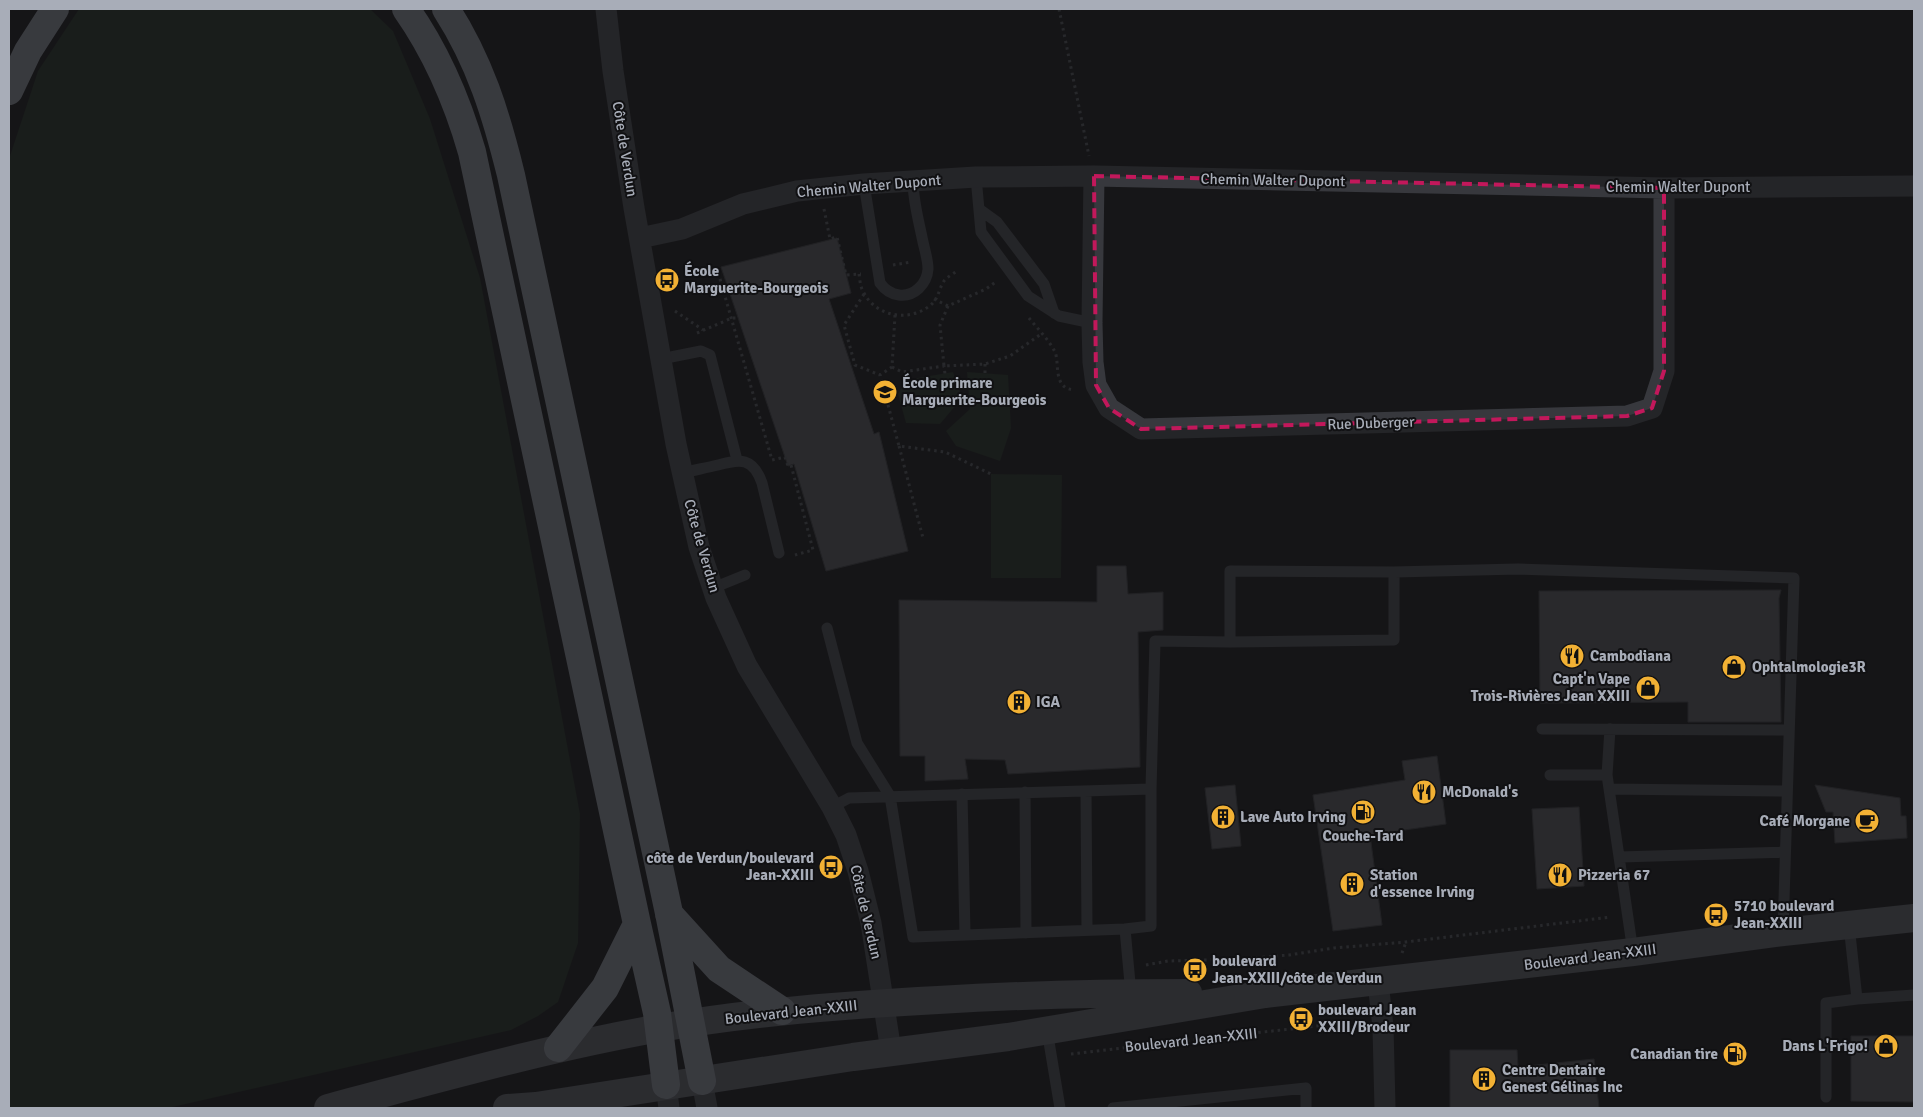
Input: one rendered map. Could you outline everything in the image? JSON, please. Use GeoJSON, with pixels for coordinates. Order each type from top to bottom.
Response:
{"type":"FeatureCollection","features":[{"type":"Feature","properties":{"kind":"highway"},"geometry":{"type":"LineString","coordinates":[[9,91],[28,51],[56,9]]}},
{"type":"Feature","properties":{"kind":"highway"},"geometry":{"type":"LineString","coordinates":[[406,9],[426,40],[447,80],[472,152],[637,924],[658,1013],[667,1097]]}},
{"type":"Feature","properties":{"kind":"highway"},"geometry":{"type":"LineString","coordinates":[[446,9],[472,55],[486,87],[511,174],[669,913],[702,1081]]}},
{"type":"Feature","properties":{"kind":"highway"},"geometry":{"type":"LineString","coordinates":[[669,913],[720,969],[782,1011]]}},
{"type":"Feature","properties":{"kind":"highway"},"geometry":{"type":"LineString","coordinates":[[558,1048],[605,988],[637,924]]}},
{"type":"Feature","properties":{"kind":"street","name":"Côte de Verdun"},"geometry":{"type":"LineString","coordinates":[[606,9],[616,88],[640,238],[682,473],[699,547],[713,588],[747,666],[832,807],[851,850],[871,923],[891,1051]]}},
{"type":"Feature","properties":{"kind":"street","name":"Chemin Walter Dupont"},"geometry":{"type":"LineString","coordinates":[[640,238],[682,229],[730,209],[768,197],[806,190],[913,180],[976,177],[1094,176],[1664,188],[1914,186]]}},
{"type":"Feature","properties":{"kind":"street","name":"Rue Duberger"},"geometry":{"type":"LineString","coordinates":[[1094,176],[1092,323],[1093,362],[1096,385],[1109,408],[1141,429],[1627,416],[1652,408],[1664,371],[1664,188]]}},
{"type":"Feature","properties":{"kind":"street","name":"Boulevard Jean-XXIII"},"geometry":{"type":"LineString","coordinates":[[328,1108],[558,1048],[659,1028],[782,1011],[884,1002],[1002,996],[1132,1004],[1264,994],[1914,918]]}},
{"type":"Feature","properties":{"kind":"street"},"geometry":{"type":"LineString","coordinates":[[1378,982],[1383,1027],[1385,1108]]}},
{"type":"Feature","properties":{"kind":"street","name":"Boulevard Jean-XXIII"},"geometry":{"type":"LineString","coordinates":[[507,1108],[667,1097],[702,1081],[891,1051],[1047,1030],[1132,1004]]}},
{"type":"Feature","properties":{"kind":"street"},"geometry":{"type":"LineString","coordinates":[[702,1081],[707,1108]]}},
{"type":"Feature","properties":{"kind":"lane"},"geometry":{"type":"LineString","coordinates":[[976,177],[981,232],[1028,296],[1068,319],[1092,323]]}},
{"type":"Feature","properties":{"kind":"lane"},"geometry":{"type":"LineString","coordinates":[[864,184],[880,283],[884,289],[892,294],[907,295],[914,292],[924,282],[928,270],[914,197],[913,180]]}},
{"type":"Feature","properties":{"kind":"lane"},"geometry":{"type":"LineString","coordinates":[[979,209],[997,222],[1044,284],[1054,312]]}},
{"type":"Feature","properties":{"kind":"lane"},"geometry":{"type":"LineString","coordinates":[[661,359],[702,351],[710,355],[737,460]]}},
{"type":"Feature","properties":{"kind":"lane"},"geometry":{"type":"LineString","coordinates":[[682,473],[737,460],[751,464],[760,476],[779,553]]}},
{"type":"Feature","properties":{"kind":"lane"},"geometry":{"type":"LineString","coordinates":[[1230,642],[1230,571],[1394,572],[1518,569],[1794,578],[1783,932]]}},
{"type":"Feature","properties":{"kind":"lane"},"geometry":{"type":"LineString","coordinates":[[827,628],[857,743],[890,796],[913,937],[1152,926],[1151,789],[1155,641],[1394,640],[1394,572]]}},
{"type":"Feature","properties":{"kind":"lane"},"geometry":{"type":"LineString","coordinates":[[713,588],[745,575]]}},
{"type":"Feature","properties":{"kind":"lane"},"geometry":{"type":"LineString","coordinates":[[1542,728],[1789,730]]}},
{"type":"Feature","properties":{"kind":"lane"},"geometry":{"type":"LineString","coordinates":[[1610,729],[1607,775],[1633,952]]}},
{"type":"Feature","properties":{"kind":"lane"},"geometry":{"type":"LineString","coordinates":[[1550,775],[1607,775]]}},
{"type":"Feature","properties":{"kind":"lane"},"geometry":{"type":"LineString","coordinates":[[1609,788],[1787,791]]}},
{"type":"Feature","properties":{"kind":"lane"},"geometry":{"type":"LineString","coordinates":[[832,807],[849,798],[1151,789]]}},
{"type":"Feature","properties":{"kind":"lane"},"geometry":{"type":"LineString","coordinates":[[1086,791],[1087,930]]}},
{"type":"Feature","properties":{"kind":"lane"},"geometry":{"type":"LineString","coordinates":[[1025,792],[1026,933]]}},
{"type":"Feature","properties":{"kind":"lane"},"geometry":{"type":"LineString","coordinates":[[962,794],[966,935]]}},
{"type":"Feature","properties":{"kind":"lane"},"geometry":{"type":"LineString","coordinates":[[1620,857],[1785,852]]}},
{"type":"Feature","properties":{"kind":"lane"},"geometry":{"type":"LineString","coordinates":[[1849,925],[1857,999]]}},
{"type":"Feature","properties":{"kind":"lane"},"geometry":{"type":"LineString","coordinates":[[1125,928],[1132,1004]]}},
{"type":"Feature","properties":{"kind":"lane"},"geometry":{"type":"LineString","coordinates":[[1826,1097],[1826,1003],[1914,995]]}},
{"type":"Feature","properties":{"kind":"lane"},"geometry":{"type":"LineString","coordinates":[[1047,1030],[1060,1108]]}},
{"type":"Feature","properties":{"kind":"lane"},"geometry":{"type":"LineString","coordinates":[[1113,1108],[1306,1088],[1306,1108]]}},
{"type":"Feature","properties":{"kind":"path"},"geometry":{"type":"LineString","coordinates":[[1059,9],[1094,176]]}},
{"type":"Feature","properties":{"kind":"path"},"geometry":{"type":"LineString","coordinates":[[823,202],[830,239],[837,238],[846,275],[868,273]]}},
{"type":"Feature","properties":{"kind":"path"},"geometry":{"type":"LineString","coordinates":[[887,266],[912,262]]}},
{"type":"Feature","properties":{"kind":"path"},"geometry":{"type":"LineString","coordinates":[[945,374],[940,325],[948,306],[986,289],[1000,279],[995,272]]}},
{"type":"Feature","properties":{"kind":"path"},"geometry":{"type":"LineString","coordinates":[[720,278],[772,460],[785,457],[788,466],[791,465],[813,550]]}},
{"type":"Feature","properties":{"kind":"path"},"geometry":{"type":"LineString","coordinates":[[864,294],[844,325],[855,365],[880,375]]}},
{"type":"Feature","properties":{"kind":"path"},"geometry":{"type":"LineString","coordinates":[[936,300],[948,306]]}},
{"type":"Feature","properties":{"kind":"path"},"geometry":{"type":"LineString","coordinates":[[672,309],[703,330]]}},
{"type":"Feature","properties":{"kind":"path"},"geometry":{"type":"LineString","coordinates":[[1026,313],[1056,354],[1056,366],[1061,382],[1071,390],[1078,390]]}},
{"type":"Feature","properties":{"kind":"path"},"geometry":{"type":"LineString","coordinates":[[892,367],[895,315]]}},
{"type":"Feature","properties":{"kind":"path"},"geometry":{"type":"LineString","coordinates":[[695,334],[732,318],[738,318]]}},
{"type":"Feature","properties":{"kind":"path"},"geometry":{"type":"LineString","coordinates":[[892,367],[902,372],[944,366],[985,364],[1010,356],[1041,334]]}},
{"type":"Feature","properties":{"kind":"path"},"geometry":{"type":"LineString","coordinates":[[985,364],[985,374]]}},
{"type":"Feature","properties":{"kind":"path"},"geometry":{"type":"LineString","coordinates":[[880,375],[892,367]]}},
{"type":"Feature","properties":{"kind":"path"},"geometry":{"type":"LineString","coordinates":[[880,375],[923,538]]}},
{"type":"Feature","properties":{"kind":"path"},"geometry":{"type":"LineString","coordinates":[[899,446],[945,452],[991,474]]}},
{"type":"Feature","properties":{"kind":"path"},"geometry":{"type":"LineString","coordinates":[[1154,963],[1289,955],[1334,948],[1414,941],[1617,917]]}},
{"type":"Feature","properties":{"kind":"path"},"geometry":{"type":"LineString","coordinates":[[1195,960],[1195,970]]}},
{"type":"Feature","properties":{"kind":"path","name":"Boulevard Jean-XXIII"},"geometry":{"type":"LineString","coordinates":[[1070,1054],[1342,1023]]}},
{"type":"Feature","properties":{"kind":"highlighted area"},"geometry":{"type":"Polygon","coordinates":[[[1094,176],[1664,188],[1664,371],[1652,408],[1627,416],[1141,429],[1109,408],[1096,385],[1094,176]]]}},
{"type":"Feature","properties":{"kind":"shaded area"},"geometry":{"type":"Polygon","coordinates":[[[79,9],[370,9],[393,31],[430,119],[480,278],[580,814],[578,943],[558,1002],[538,1016],[511,1030],[168,1108],[9,1108],[9,159],[38,71],[79,9]]]}},
{"type":"Feature","properties":{"kind":"shaded area"},"geometry":{"type":"Polygon","coordinates":[[[953,372],[962,398],[940,424],[906,423],[898,394],[906,380],[953,372]]]}},
{"type":"Feature","properties":{"kind":"shaded area"},"geometry":{"type":"Polygon","coordinates":[[[967,372],[1008,375],[1011,428],[1000,461],[956,446],[946,431],[970,409],[967,372]]]}},
{"type":"Feature","properties":{"kind":"shaded area"},"geometry":{"type":"Polygon","coordinates":[[[991,474],[1062,475],[1061,578],[991,578],[991,474]]]}},
{"type":"Feature","properties":{"kind":"building"},"geometry":{"type":"Polygon","coordinates":[[[837,238],[851,293],[829,299],[874,434],[879,432],[908,551],[826,571],[794,464],[788,466],[721,267],[837,238]]]}},
{"type":"Feature","properties":{"kind":"building","name":"IGA"},"geometry":{"type":"Polygon","coordinates":[[[1097,566],[1126,566],[1128,594],[1163,592],[1163,630],[1138,632],[1140,767],[1008,774],[1005,760],[965,759],[968,779],[925,781],[925,756],[900,756],[899,600],[1097,602],[1097,566]]]}},
{"type":"Feature","properties":{"kind":"building"},"geometry":{"type":"Polygon","coordinates":[[[1781,590],[1779,598],[1781,722],[1688,722],[1688,702],[1540,703],[1539,591],[1781,590]]]}},
{"type":"Feature","properties":{"kind":"building"},"geometry":{"type":"Polygon","coordinates":[[[1437,756],[1446,824],[1370,835],[1382,925],[1333,931],[1313,795],[1405,780],[1402,761],[1437,756]]]}},
{"type":"Feature","properties":{"kind":"building","name":"Lave Auto Irving"},"geometry":{"type":"Polygon","coordinates":[[[1235,785],[1241,846],[1212,849],[1205,788],[1235,785]]]}},
{"type":"Feature","properties":{"kind":"building"},"geometry":{"type":"Polygon","coordinates":[[[1815,785],[1900,798],[1901,816],[1906,816],[1907,838],[1835,843],[1833,812],[1826,812],[1815,785]]]}},
{"type":"Feature","properties":{"kind":"building"},"geometry":{"type":"Polygon","coordinates":[[[1579,807],[1584,886],[1537,889],[1532,809],[1579,807]]]}},
{"type":"Feature","properties":{"kind":"building"},"geometry":{"type":"Polygon","coordinates":[[[1851,1036],[1914,1036],[1914,1102],[1851,1101],[1851,1036]]]}},
{"type":"Feature","properties":{"kind":"building"},"geometry":{"type":"Polygon","coordinates":[[[1450,1050],[1517,1050],[1518,1067],[1594,1059],[1599,1108],[1450,1108],[1450,1050]]]}},
{"type":"Feature","properties":{"kind":"place","name":"École Marguerite-Bourgeois"},"geometry":{"type":"Point","coordinates":[667,280]}},
{"type":"Feature","properties":{"kind":"place","name":"École primare Marguerite-Bourgeois"},"geometry":{"type":"Point","coordinates":[885,392]}},
{"type":"Feature","properties":{"kind":"place","name":"Cambodiana"},"geometry":{"type":"Point","coordinates":[1572,656]}},
{"type":"Feature","properties":{"kind":"place","name":"Ophtalmologie3R"},"geometry":{"type":"Point","coordinates":[1734,667]}},
{"type":"Feature","properties":{"kind":"place","name":"Capt'n Vape Trois-Rivières Jean XXIII"},"geometry":{"type":"Point","coordinates":[1648,688]}},
{"type":"Feature","properties":{"kind":"place","name":"IGA"},"geometry":{"type":"Point","coordinates":[1019,702]}},
{"type":"Feature","properties":{"kind":"place","name":"McDonald's"},"geometry":{"type":"Point","coordinates":[1424,792]}},
{"type":"Feature","properties":{"kind":"place","name":"Couche-Tard"},"geometry":{"type":"Point","coordinates":[1363,812]}},
{"type":"Feature","properties":{"kind":"place","name":"Lave Auto Irving"},"geometry":{"type":"Point","coordinates":[1223,817]}},
{"type":"Feature","properties":{"kind":"place","name":"Café Morgane"},"geometry":{"type":"Point","coordinates":[1867,821]}},
{"type":"Feature","properties":{"kind":"place","name":"côte de Verdun/boulevard Jean-XXIII"},"geometry":{"type":"Point","coordinates":[831,867]}},
{"type":"Feature","properties":{"kind":"place","name":"Pizzeria 67"},"geometry":{"type":"Point","coordinates":[1560,875]}},
{"type":"Feature","properties":{"kind":"place","name":"Station d'essence Irving"},"geometry":{"type":"Point","coordinates":[1352,884]}},
{"type":"Feature","properties":{"kind":"place","name":"5710 boulevard Jean-XXIII"},"geometry":{"type":"Point","coordinates":[1716,915]}},
{"type":"Feature","properties":{"kind":"place","name":"boulevard Jean-XXIII/côte de Verdun"},"geometry":{"type":"Point","coordinates":[1195,970]}},
{"type":"Feature","properties":{"kind":"place","name":"boulevard Jean XXIII/Brodeur"},"geometry":{"type":"Point","coordinates":[1301,1019]}},
{"type":"Feature","properties":{"kind":"place","name":"Dans L'Frigo!"},"geometry":{"type":"Point","coordinates":[1886,1046]}},
{"type":"Feature","properties":{"kind":"place","name":"Canadian tire"},"geometry":{"type":"Point","coordinates":[1735,1054]}},
{"type":"Feature","properties":{"kind":"place","name":"Centre Dentaire Genest Gélinas Inc"},"geometry":{"type":"Point","coordinates":[1484,1079]}}]}
